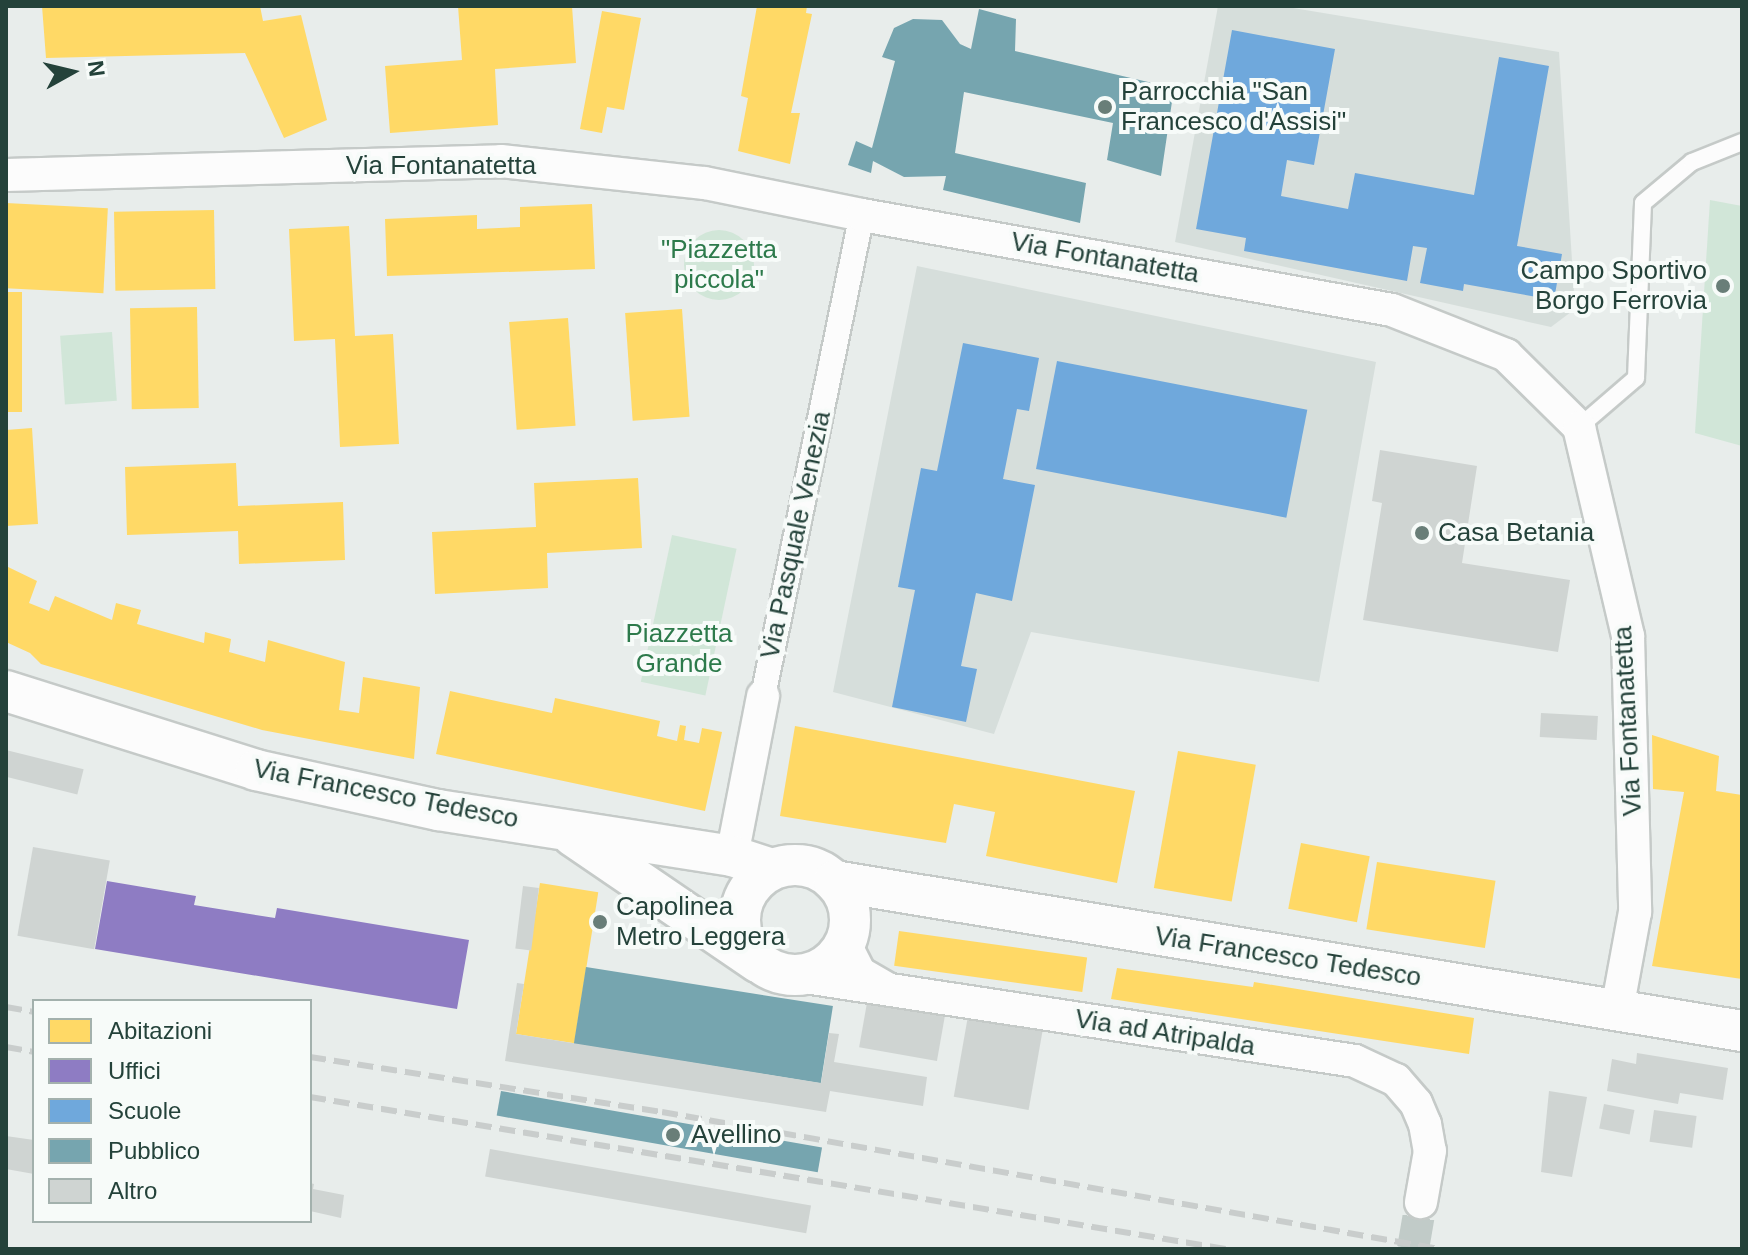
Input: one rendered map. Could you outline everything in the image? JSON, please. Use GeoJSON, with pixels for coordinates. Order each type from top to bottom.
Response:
{"type":"FeatureCollection","features":[{"type":"Feature","properties":{"kind":"street","name":"Via Fontanatetta"},"geometry":{"type":"LineString","coordinates":[[6,175],[501,161],[705,183],[862,215],[1392,310],[1506,355],[1579,427],[1628,636],[1635,912],[1617,1010]]}},
{"type":"Feature","properties":{"kind":"street","name":"Via Pasquale Venezia"},"geometry":{"type":"LineString","coordinates":[[732,856],[862,215]]}},
{"type":"Feature","properties":{"kind":"street","name":"Via Francesco Tedesco"},"geometry":{"type":"LineString","coordinates":[[6,691],[256,770],[438,810],[732,856],[772,869]]}},
{"type":"Feature","properties":{"kind":"street"},"geometry":{"type":"LineString","coordinates":[[559,828],[634,875],[761,964],[786,975],[799,976],[818,971],[834,960],[843,914]]}},
{"type":"Feature","properties":{"kind":"street"},"geometry":{"type":"LineString","coordinates":[[761,964],[748,950],[741,933],[740,914],[745,895],[756,880],[772,869],[805,865],[843,914],[860,973],[893,992]]}},
{"type":"Feature","properties":{"kind":"street","name":"Via Francesco Tedesco"},"geometry":{"type":"LineString","coordinates":[[843,914],[909,895],[1742,1031]]}},
{"type":"Feature","properties":{"kind":"street","name":"Via ad Atripalda"},"geometry":{"type":"LineString","coordinates":[[799,976],[1355,1061],[1396,1080],[1416,1103],[1425,1124],[1430,1151],[1421,1202]]}},
{"type":"Feature","properties":{"kind":"lane"},"geometry":{"type":"LineString","coordinates":[[1579,427],[1636,378],[1643,203],[1692,162],[1742,142]]}},
{"type":"Feature","properties":{"kind":"shaded area"},"geometry":{"type":"Polygon","coordinates":[[[1218,6],[1281,6],[1559,52],[1575,309],[1551,327],[1175,242],[1218,6]]]}},
{"type":"Feature","properties":{"kind":"shaded area"},"geometry":{"type":"Polygon","coordinates":[[[917,266],[1376,362],[1319,682],[1031,632],[994,734],[833,692],[917,266]]]}},
{"type":"Feature","properties":{"kind":"green space","name":"Campo Sportivo Borgo Ferrovia"},"geometry":{"type":"Polygon","coordinates":[[[1710,200],[1742,206],[1742,446],[1695,433],[1710,200]]]}},
{"type":"Feature","properties":{"kind":"green space","name":"\"Piazzetta piccola\""},"geometry":{"type":"Polygon","coordinates":[[[719,230],[744,240],[754,265],[744,290],[719,300],[694,290],[684,265],[694,240],[719,230]]]}},
{"type":"Feature","properties":{"kind":"green space"},"geometry":{"type":"Polygon","coordinates":[[[112,332],[117,401],[65,404],[60,336],[112,332]]]}},
{"type":"Feature","properties":{"kind":"green space","name":"Piazzetta Grande"},"geometry":{"type":"Polygon","coordinates":[[[672,535],[737,549],[705,695],[641,682],[672,535]]]}},
{"type":"Feature","properties":{"kind":"building: Abitazioni"},"geometry":{"type":"Polygon","coordinates":[[[42,6],[260,6],[263,21],[301,15],[327,120],[284,138],[245,53],[46,58],[42,6]]]}},
{"type":"Feature","properties":{"kind":"building: Abitazioni"},"geometry":{"type":"Polygon","coordinates":[[[458,6],[572,6],[576,63],[495,69],[498,125],[390,133],[385,66],[462,60],[458,6]]]}},
{"type":"Feature","properties":{"kind":"building: Abitazioni"},"geometry":{"type":"Polygon","coordinates":[[[757,6],[807,6],[806,13],[812,14],[791,113],[800,113],[790,164],[738,151],[748,98],[741,96],[757,6]]]}},
{"type":"Feature","properties":{"kind":"building: Abitazioni"},"geometry":{"type":"Polygon","coordinates":[[[602,11],[641,18],[624,110],[607,107],[602,133],[580,129],[602,11]]]}},
{"type":"Feature","properties":{"kind":"building: Abitazioni"},"geometry":{"type":"Polygon","coordinates":[[[6,203],[108,208],[103,293],[6,288],[6,203]]]}},
{"type":"Feature","properties":{"kind":"building: Abitazioni"},"geometry":{"type":"Polygon","coordinates":[[[592,204],[595,269],[387,276],[385,219],[477,215],[477,229],[520,227],[520,207],[592,204]]]}},
{"type":"Feature","properties":{"kind":"building: Abitazioni"},"geometry":{"type":"Polygon","coordinates":[[[214,210],[215,289],[115,291],[114,212],[214,210]]]}},
{"type":"Feature","properties":{"kind":"building: Abitazioni"},"geometry":{"type":"Polygon","coordinates":[[[349,226],[355,336],[393,334],[399,444],[340,447],[335,339],[294,341],[289,229],[349,226]]]}},
{"type":"Feature","properties":{"kind":"building: Abitazioni"},"geometry":{"type":"Polygon","coordinates":[[[6,292],[22,292],[22,412],[6,412],[6,292]]]}},
{"type":"Feature","properties":{"kind":"building: Abitazioni"},"geometry":{"type":"Polygon","coordinates":[[[197,307],[199,408],[132,409],[130,308],[197,307]]]}},
{"type":"Feature","properties":{"kind":"building: Abitazioni"},"geometry":{"type":"Polygon","coordinates":[[[682,309],[690,417],[633,421],[625,313],[682,309]]]}},
{"type":"Feature","properties":{"kind":"building: Abitazioni"},"geometry":{"type":"Polygon","coordinates":[[[568,318],[576,426],[517,430],[509,322],[568,318]]]}},
{"type":"Feature","properties":{"kind":"building: Abitazioni"},"geometry":{"type":"Polygon","coordinates":[[[32,428],[38,524],[6,526],[6,430],[32,428]]]}},
{"type":"Feature","properties":{"kind":"building: Abitazioni"},"geometry":{"type":"Polygon","coordinates":[[[236,463],[238,506],[343,502],[345,560],[239,564],[238,531],[127,535],[125,467],[236,463]]]}},
{"type":"Feature","properties":{"kind":"building: Abitazioni"},"geometry":{"type":"Polygon","coordinates":[[[638,478],[642,548],[547,553],[548,588],[435,594],[432,532],[536,527],[534,483],[638,478]]]}},
{"type":"Feature","properties":{"kind":"building: Abitazioni"},"geometry":{"type":"Polygon","coordinates":[[[6,566],[37,581],[29,603],[49,611],[55,596],[112,620],[116,603],[141,610],[137,624],[204,643],[205,632],[231,639],[229,652],[265,662],[268,640],[345,662],[339,710],[359,713],[363,677],[420,687],[414,759],[262,730],[41,664],[30,653],[6,642],[6,566]]]}},
{"type":"Feature","properties":{"kind":"building: Abitazioni"},"geometry":{"type":"Polygon","coordinates":[[[450,691],[552,713],[555,698],[660,721],[657,736],[677,741],[680,725],[686,726],[684,740],[699,743],[702,728],[722,732],[705,811],[436,754],[450,691]]]}},
{"type":"Feature","properties":{"kind":"building: Abitazioni"},"geometry":{"type":"Polygon","coordinates":[[[795,726],[1135,791],[1117,883],[986,856],[995,812],[954,804],[946,843],[780,816],[795,726]]]}},
{"type":"Feature","properties":{"kind":"building: Abitazioni"},"geometry":{"type":"Polygon","coordinates":[[[1652,735],[1719,756],[1716,791],[1742,795],[1742,979],[1652,966],[1684,792],[1653,789],[1652,735]]]}},
{"type":"Feature","properties":{"kind":"building: Abitazioni"},"geometry":{"type":"Polygon","coordinates":[[[1178,751],[1256,765],[1232,902],[1154,888],[1178,751]]]}},
{"type":"Feature","properties":{"kind":"building: Abitazioni"},"geometry":{"type":"Polygon","coordinates":[[[1301,843],[1370,856],[1357,922],[1288,909],[1301,843]]]}},
{"type":"Feature","properties":{"kind":"building: Abitazioni"},"geometry":{"type":"Polygon","coordinates":[[[1377,862],[1496,881],[1485,948],[1366,929],[1377,862]]]}},
{"type":"Feature","properties":{"kind":"building: Abitazioni"},"geometry":{"type":"Polygon","coordinates":[[[540,883],[598,892],[574,1043],[516,1034],[540,883]]]}},
{"type":"Feature","properties":{"kind":"building: Abitazioni"},"geometry":{"type":"Polygon","coordinates":[[[899,931],[1087,957],[1082,992],[894,966],[899,931]]]}},
{"type":"Feature","properties":{"kind":"building: Abitazioni"},"geometry":{"type":"Polygon","coordinates":[[[1117,968],[1253,987],[1254,982],[1474,1018],[1469,1054],[1111,999],[1117,968]]]}},
{"type":"Feature","properties":{"kind":"building: Uffici"},"geometry":{"type":"Polygon","coordinates":[[[107,881],[196,896],[194,905],[275,918],[277,908],[469,940],[457,1009],[95,949],[107,881]]]}},
{"type":"Feature","properties":{"kind":"building: Scuole"},"geometry":{"type":"Polygon","coordinates":[[[1232,30],[1335,49],[1314,165],[1287,160],[1281,196],[1348,209],[1355,173],[1474,195],[1499,57],[1549,66],[1517,246],[1562,254],[1554,300],[1464,284],[1463,291],[1420,283],[1427,248],[1413,246],[1407,281],[1244,251],[1246,238],[1196,229],[1232,30]]]}},
{"type":"Feature","properties":{"kind":"building: Scuole"},"geometry":{"type":"Polygon","coordinates":[[[963,343],[1039,358],[1029,411],[1017,409],[1003,479],[1035,485],[1012,601],[976,593],[961,666],[977,669],[966,722],[892,707],[915,590],[898,587],[921,468],[937,471],[963,343]]]}},
{"type":"Feature","properties":{"kind":"building: Scuole"},"geometry":{"type":"Polygon","coordinates":[[[1057,361],[1307,410],[1286,518],[1036,469],[1057,361]]]}},
{"type":"Feature","properties":{"kind":"building: Pubblico","name":"Parrocchia \"San Francesco d'Assisi\""},"geometry":{"type":"Polygon","coordinates":[[[979,9],[1016,19],[1015,51],[1174,88],[1161,176],[1107,160],[1113,123],[964,92],[955,153],[1086,183],[1080,223],[943,190],[946,176],[904,177],[873,161],[871,173],[848,165],[856,141],[872,148],[895,61],[882,57],[894,28],[913,19],[942,20],[960,44],[971,49],[979,9]]]}},
{"type":"Feature","properties":{"kind":"building: Pubblico","name":"Avellino"},"geometry":{"type":"Polygon","coordinates":[[[586,967],[833,1006],[821,1083],[574,1044],[586,967]]]}},
{"type":"Feature","properties":{"kind":"building: Pubblico"},"geometry":{"type":"Polygon","coordinates":[[[501,1091],[822,1148],[818,1172],[497,1116],[501,1091]]]}},
{"type":"Feature","properties":{"kind":"building: Altro","name":"Casa Betania"},"geometry":{"type":"Polygon","coordinates":[[[1380,450],[1477,466],[1462,563],[1570,580],[1558,652],[1363,620],[1382,503],[1372,501],[1380,450]]]}},
{"type":"Feature","properties":{"kind":"building: Altro"},"geometry":{"type":"Polygon","coordinates":[[[1541,713],[1598,716],[1597,740],[1540,737],[1541,713]]]}},
{"type":"Feature","properties":{"kind":"building: Altro"},"geometry":{"type":"Polygon","coordinates":[[[6,750],[84,769],[77,795],[6,777],[6,750]]]}},
{"type":"Feature","properties":{"kind":"building: Altro"},"geometry":{"type":"Polygon","coordinates":[[[33,847],[110,861],[94,949],[17,936],[33,847]]]}},
{"type":"Feature","properties":{"kind":"building: Altro"},"geometry":{"type":"Polygon","coordinates":[[[523,886],[539,888],[531,950],[515,949],[523,886]]]}},
{"type":"Feature","properties":{"kind":"building: Altro"},"geometry":{"type":"Polygon","coordinates":[[[517,983],[524,984],[516,1034],[821,1083],[829,1033],[839,1034],[834,1062],[927,1077],[923,1106],[830,1091],[826,1112],[505,1061],[517,983]]]}},
{"type":"Feature","properties":{"kind":"building: Altro"},"geometry":{"type":"Polygon","coordinates":[[[868,997],[946,1011],[937,1061],[859,1047],[868,997]]]}},
{"type":"Feature","properties":{"kind":"building: Altro"},"geometry":{"type":"Polygon","coordinates":[[[968,1016],[1043,1029],[1029,1110],[954,1097],[968,1016]]]}},
{"type":"Feature","properties":{"kind":"building: Altro"},"geometry":{"type":"Polygon","coordinates":[[[1637,1053],[1728,1068],[1723,1100],[1680,1093],[1678,1104],[1607,1091],[1612,1059],[1636,1064],[1637,1053]]]}},
{"type":"Feature","properties":{"kind":"building: Altro"},"geometry":{"type":"Polygon","coordinates":[[[1549,1091],[1587,1097],[1572,1177],[1541,1172],[1549,1091]]]}},
{"type":"Feature","properties":{"kind":"building: Altro"},"geometry":{"type":"Polygon","coordinates":[[[1604,1104],[1634,1110],[1630,1134],[1599,1129],[1604,1104]]]}},
{"type":"Feature","properties":{"kind":"building: Altro"},"geometry":{"type":"Polygon","coordinates":[[[1654,1110],[1697,1116],[1692,1148],[1650,1142],[1654,1110]]]}},
{"type":"Feature","properties":{"kind":"building: Altro"},"geometry":{"type":"Polygon","coordinates":[[[6,1136],[32,1140],[32,1174],[6,1169],[6,1136]]]}},
{"type":"Feature","properties":{"kind":"building: Altro"},"geometry":{"type":"Polygon","coordinates":[[[490,1149],[811,1206],[806,1233],[485,1177],[490,1149]]]}},
{"type":"Feature","properties":{"kind":"building: Altro"},"geometry":{"type":"Polygon","coordinates":[[[312,1184],[313,1189],[344,1195],[341,1218],[312,1211],[312,1184]]]}},
{"type":"Feature","properties":{"kind":"tunnel"},"geometry":{"type":"LineString","coordinates":[[1413,1249],[1421,1202]]}},
{"type":"Feature","properties":{"kind":"railway"},"geometry":{"type":"LineString","coordinates":[[6,1007],[32,1012]]}},
{"type":"Feature","properties":{"kind":"railway"},"geometry":{"type":"LineString","coordinates":[[6,1047],[32,1052]]}},
{"type":"Feature","properties":{"kind":"railway"},"geometry":{"type":"LineString","coordinates":[[312,1057],[662,1112],[1439,1249]]}},
{"type":"Feature","properties":{"kind":"railway"},"geometry":{"type":"LineString","coordinates":[[312,1097],[1225,1249]]}},
{"type":"Feature","properties":{"kind":"place","name":"Parrocchia \"San Francesco d'Assisi\""},"geometry":{"type":"Point","coordinates":[1105,107]}},
{"type":"Feature","properties":{"kind":"place","name":"Campo Sportivo Borgo Ferrovia"},"geometry":{"type":"Point","coordinates":[1723,286]}},
{"type":"Feature","properties":{"kind":"place","name":"Casa Betania"},"geometry":{"type":"Point","coordinates":[1422,533]}},
{"type":"Feature","properties":{"kind":"place","name":"Capolinea Metro Leggera"},"geometry":{"type":"Point","coordinates":[600,922]}},
{"type":"Feature","properties":{"kind":"place","name":"Avellino"},"geometry":{"type":"Point","coordinates":[673,1135]}}]}
